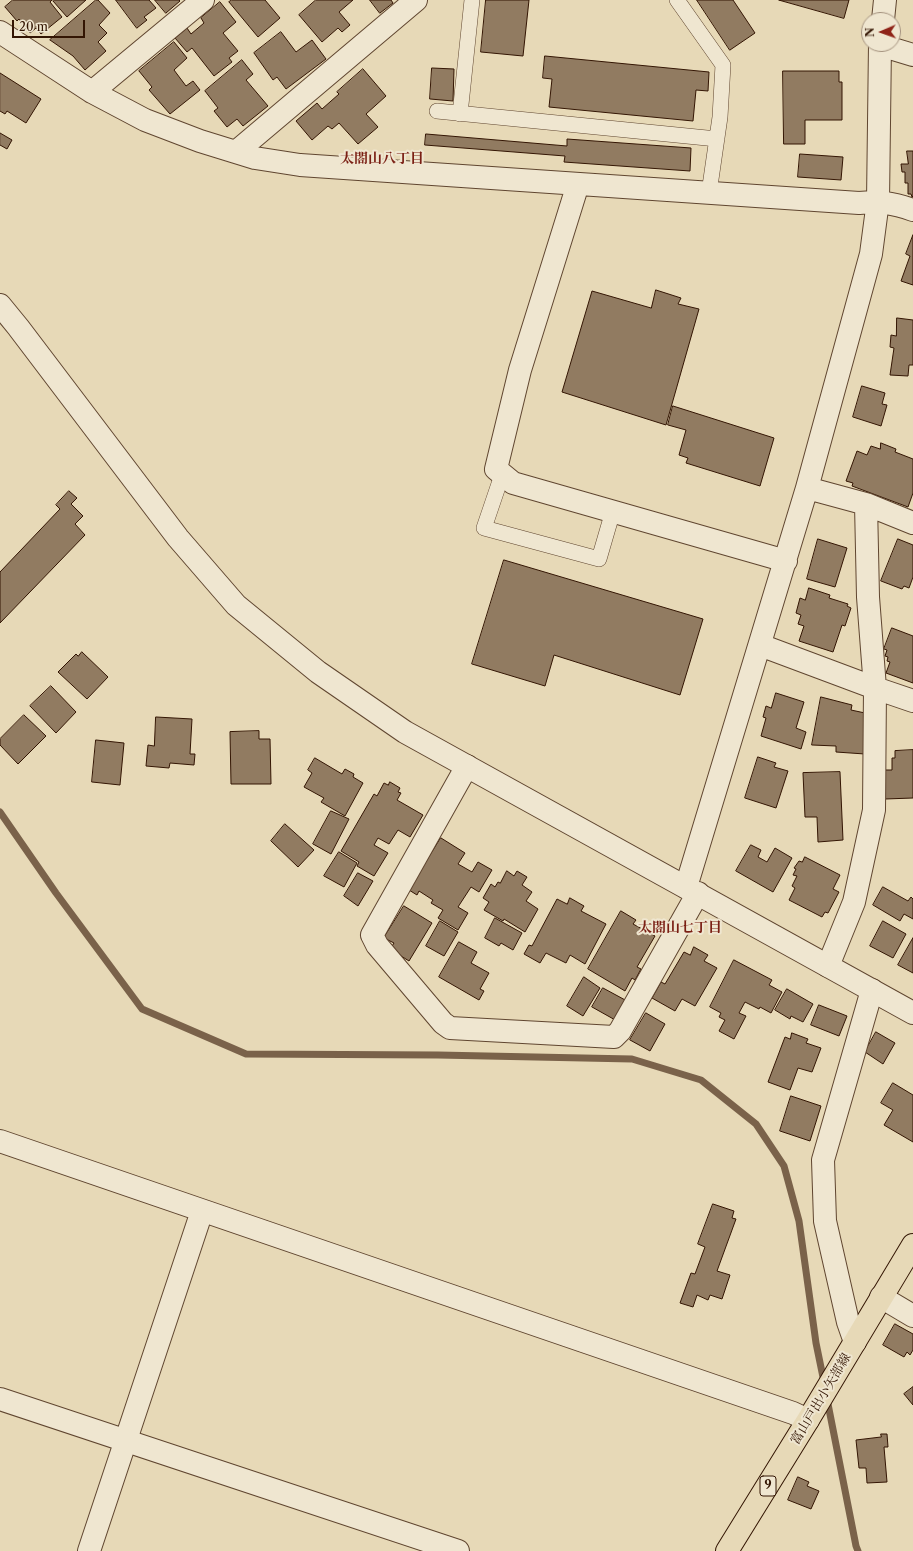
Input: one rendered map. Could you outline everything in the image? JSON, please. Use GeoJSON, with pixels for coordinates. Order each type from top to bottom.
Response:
{"type":"FeatureCollection","features":[{"type":"Feature","properties":{"kind":"main road","name":"富山戸出小矢部線"},"geometry":{"type":"LineString","coordinates":[[728,1551],[913,1245]]}},
{"type":"Feature","properties":{"kind":"street"},"geometry":{"type":"LineString","coordinates":[[92,92],[203,0]]}},
{"type":"Feature","properties":{"kind":"street"},"geometry":{"type":"LineString","coordinates":[[236,152],[416,0]]}},
{"type":"Feature","properties":{"kind":"street"},"geometry":{"type":"LineString","coordinates":[[884,12],[885,0]]}},
{"type":"Feature","properties":{"kind":"street"},"geometry":{"type":"LineString","coordinates":[[0,32],[92,92],[145,120],[200,141],[255,158],[300,165],[859,203],[878,201],[895,203],[913,210]]}},
{"type":"Feature","properties":{"kind":"street"},"geometry":{"type":"LineString","coordinates":[[901,51],[913,55]]}},
{"type":"Feature","properties":{"kind":"street"},"geometry":{"type":"LineString","coordinates":[[467,766],[372,935],[376,945],[443,1024],[450,1028],[614,1036],[620,1031],[692,890],[760,645],[807,488],[871,254],[878,201],[880,52]]}},
{"type":"Feature","properties":{"kind":"street"},"geometry":{"type":"LineString","coordinates":[[578,184],[520,370],[496,469],[513,483],[786,561]]}},
{"type":"Feature","properties":{"kind":"street"},"geometry":{"type":"LineString","coordinates":[[0,305],[178,538],[236,605],[318,672],[405,732],[913,1013]]}},
{"type":"Feature","properties":{"kind":"street"},"geometry":{"type":"LineString","coordinates":[[807,488],[866,504],[913,523]]}},
{"type":"Feature","properties":{"kind":"street"},"geometry":{"type":"LineString","coordinates":[[828,966],[854,902],[874,810],[875,688],[868,597],[866,504]]}},
{"type":"Feature","properties":{"kind":"street"},"geometry":{"type":"LineString","coordinates":[[760,645],[913,701]]}},
{"type":"Feature","properties":{"kind":"street"},"geometry":{"type":"LineString","coordinates":[[852,1348],[848,1322],[825,1221],[823,1160],[872,990]]}},
{"type":"Feature","properties":{"kind":"street"},"geometry":{"type":"LineString","coordinates":[[0,1141],[793,1412],[811,1415]]}},
{"type":"Feature","properties":{"kind":"street"},"geometry":{"type":"LineString","coordinates":[[89,1551],[202,1210]]}},
{"type":"Feature","properties":{"kind":"street"},"geometry":{"type":"LineString","coordinates":[[881,1297],[913,1316]]}},
{"type":"Feature","properties":{"kind":"street"},"geometry":{"type":"LineString","coordinates":[[0,1399],[458,1551]]}},
{"type":"Feature","properties":{"kind":"lane"},"geometry":{"type":"LineString","coordinates":[[460,114],[472,0]]}},
{"type":"Feature","properties":{"kind":"lane"},"geometry":{"type":"LineString","coordinates":[[677,0],[723,65],[720,117],[709,193]]}},
{"type":"Feature","properties":{"kind":"lane"},"geometry":{"type":"LineString","coordinates":[[437,111],[717,139]]}},
{"type":"Feature","properties":{"kind":"lane"},"geometry":{"type":"LineString","coordinates":[[502,475],[484,528],[599,559],[613,512]]}},
{"type":"Feature","properties":{"kind":"building"},"geometry":{"type":"Polygon","coordinates":[[[13,0],[52,0],[50,2],[62,17],[41,34],[36,28],[30,33],[19,19],[17,21],[5,7],[13,0]]]}},
{"type":"Feature","properties":{"kind":"building"},"geometry":{"type":"Polygon","coordinates":[[[86,0],[67,17],[53,1],[86,0]]]}},
{"type":"Feature","properties":{"kind":"building"},"geometry":{"type":"Polygon","coordinates":[[[96,0],[98,0],[110,13],[99,25],[107,33],[98,42],[106,51],[85,70],[73,56],[50,40],[96,0]]]}},
{"type":"Feature","properties":{"kind":"building"},"geometry":{"type":"Polygon","coordinates":[[[116,0],[149,0],[156,8],[144,17],[147,20],[137,28],[116,0]]]}},
{"type":"Feature","properties":{"kind":"building"},"geometry":{"type":"Polygon","coordinates":[[[155,0],[179,0],[180,1],[166,13],[155,0]]]}},
{"type":"Feature","properties":{"kind":"building"},"geometry":{"type":"Polygon","coordinates":[[[232,0],[265,0],[280,18],[258,37],[229,2],[232,0]]]}},
{"type":"Feature","properties":{"kind":"building"},"geometry":{"type":"Polygon","coordinates":[[[316,0],[353,0],[339,12],[350,25],[342,32],[338,28],[322,42],[299,15],[316,0]]]}},
{"type":"Feature","properties":{"kind":"building"},"geometry":{"type":"Polygon","coordinates":[[[370,0],[391,0],[393,3],[380,13],[370,0]]]}},
{"type":"Feature","properties":{"kind":"building"},"geometry":{"type":"Polygon","coordinates":[[[486,0],[529,0],[523,56],[481,52],[486,0]]]}},
{"type":"Feature","properties":{"kind":"building"},"geometry":{"type":"Polygon","coordinates":[[[697,0],[733,0],[755,33],[730,50],[697,0]]]}},
{"type":"Feature","properties":{"kind":"building"},"geometry":{"type":"Polygon","coordinates":[[[779,0],[849,0],[844,18],[779,0]]]}},
{"type":"Feature","properties":{"kind":"building"},"geometry":{"type":"Polygon","coordinates":[[[220,2],[236,22],[223,33],[238,51],[229,58],[232,62],[214,76],[192,48],[187,52],[175,38],[187,28],[191,34],[204,23],[201,18],[220,2]]]}},
{"type":"Feature","properties":{"kind":"building"},"geometry":{"type":"Polygon","coordinates":[[[281,32],[296,52],[312,40],[326,59],[286,89],[277,77],[273,80],[254,53],[281,32]]]}},
{"type":"Feature","properties":{"kind":"building"},"geometry":{"type":"Polygon","coordinates":[[[174,42],[187,58],[174,70],[186,86],[193,81],[200,90],[170,114],[149,90],[152,87],[139,71],[174,42]]]}},
{"type":"Feature","properties":{"kind":"building"},"geometry":{"type":"Polygon","coordinates":[[[545,56],[709,72],[708,91],[696,90],[693,121],[549,107],[552,79],[543,78],[545,56]]]}},
{"type":"Feature","properties":{"kind":"building"},"geometry":{"type":"Polygon","coordinates":[[[242,60],[253,74],[246,80],[268,106],[243,126],[237,119],[227,127],[214,111],[218,108],[205,91],[242,60]]]}},
{"type":"Feature","properties":{"kind":"building"},"geometry":{"type":"Polygon","coordinates":[[[432,68],[454,69],[453,101],[430,99],[432,68]]]}},
{"type":"Feature","properties":{"kind":"building"},"geometry":{"type":"Polygon","coordinates":[[[363,69],[386,96],[366,114],[378,127],[358,144],[339,123],[332,129],[328,126],[312,140],[296,121],[317,103],[322,109],[339,94],[337,92],[363,69]]]}},
{"type":"Feature","properties":{"kind":"building"},"geometry":{"type":"Polygon","coordinates":[[[783,71],[839,71],[839,82],[842,82],[842,120],[805,120],[805,144],[784,144],[783,71]]]}},
{"type":"Feature","properties":{"kind":"building"},"geometry":{"type":"Polygon","coordinates":[[[0,73],[41,99],[26,123],[7,111],[5,114],[0,111],[0,73]]]}},
{"type":"Feature","properties":{"kind":"building"},"geometry":{"type":"Polygon","coordinates":[[[0,133],[12,140],[7,149],[0,145],[0,133]]]}},
{"type":"Feature","properties":{"kind":"building"},"geometry":{"type":"Polygon","coordinates":[[[426,134],[567,146],[567,139],[691,148],[690,171],[564,162],[565,156],[425,145],[426,134]]]}},
{"type":"Feature","properties":{"kind":"building"},"geometry":{"type":"Polygon","coordinates":[[[907,151],[913,151],[912,197],[911,194],[908,194],[908,183],[905,183],[905,172],[902,172],[901,164],[908,164],[907,151]]]}},
{"type":"Feature","properties":{"kind":"building"},"geometry":{"type":"Polygon","coordinates":[[[800,154],[843,157],[841,180],[798,177],[800,154]]]}},
{"type":"Feature","properties":{"kind":"building"},"geometry":{"type":"Polygon","coordinates":[[[913,235],[913,285],[901,281],[910,256],[906,254],[913,235]]]}},
{"type":"Feature","properties":{"kind":"building"},"geometry":{"type":"Polygon","coordinates":[[[656,290],[681,298],[678,304],[699,309],[666,425],[562,392],[592,291],[651,308],[656,290]]]}},
{"type":"Feature","properties":{"kind":"building"},"geometry":{"type":"Polygon","coordinates":[[[897,318],[913,320],[913,365],[909,365],[908,376],[890,375],[894,348],[890,347],[891,335],[896,336],[897,318]]]}},
{"type":"Feature","properties":{"kind":"building"},"geometry":{"type":"Polygon","coordinates":[[[862,386],[885,393],[882,404],[887,405],[881,426],[853,417],[862,386]]]}},
{"type":"Feature","properties":{"kind":"building"},"geometry":{"type":"Polygon","coordinates":[[[673,406],[774,438],[760,486],[686,463],[688,458],[679,455],[686,430],[668,425],[673,406]]]}},
{"type":"Feature","properties":{"kind":"building"},"geometry":{"type":"Polygon","coordinates":[[[881,443],[896,449],[895,452],[913,459],[913,493],[908,507],[852,486],[853,483],[846,481],[857,451],[867,455],[871,446],[880,449],[881,443]]]}},
{"type":"Feature","properties":{"kind":"building"},"geometry":{"type":"Polygon","coordinates":[[[69,491],[77,498],[71,504],[83,516],[75,524],[85,535],[0,623],[0,572],[60,509],[56,505],[69,491]]]}},
{"type":"Feature","properties":{"kind":"building"},"geometry":{"type":"Polygon","coordinates":[[[818,539],[847,548],[835,587],[807,579],[818,539]]]}},
{"type":"Feature","properties":{"kind":"building"},"geometry":{"type":"Polygon","coordinates":[[[898,539],[913,545],[913,577],[909,588],[904,586],[902,589],[881,581],[898,539]]]}},
{"type":"Feature","properties":{"kind":"building"},"geometry":{"type":"Polygon","coordinates":[[[504,560],[703,619],[680,695],[554,655],[545,686],[472,664],[504,560]]]}},
{"type":"Feature","properties":{"kind":"building"},"geometry":{"type":"Polygon","coordinates":[[[809,588],[830,595],[829,598],[848,604],[847,606],[851,608],[845,626],[842,625],[833,652],[799,641],[804,626],[798,624],[801,615],[796,613],[800,598],[805,600],[809,588]]]}},
{"type":"Feature","properties":{"kind":"building"},"geometry":{"type":"Polygon","coordinates":[[[892,628],[913,636],[913,683],[886,673],[890,662],[887,661],[888,657],[885,656],[887,650],[884,649],[892,628]]]}},
{"type":"Feature","properties":{"kind":"building"},"geometry":{"type":"Polygon","coordinates":[[[82,652],[108,677],[87,699],[58,672],[76,654],[78,656],[82,652]]]}},
{"type":"Feature","properties":{"kind":"building"},"geometry":{"type":"Polygon","coordinates":[[[51,686],[76,712],[56,733],[30,706],[51,686]]]}},
{"type":"Feature","properties":{"kind":"building"},"geometry":{"type":"Polygon","coordinates":[[[776,693],[804,702],[796,728],[806,732],[801,749],[761,736],[766,718],[763,717],[766,706],[771,708],[776,693]]]}},
{"type":"Feature","properties":{"kind":"building"},"geometry":{"type":"Polygon","coordinates":[[[821,697],[852,705],[851,710],[865,713],[865,754],[836,752],[836,746],[812,745],[821,697]]]}},
{"type":"Feature","properties":{"kind":"building"},"geometry":{"type":"Polygon","coordinates":[[[24,715],[46,736],[18,764],[0,745],[0,739],[24,715]]]}},
{"type":"Feature","properties":{"kind":"building"},"geometry":{"type":"Polygon","coordinates":[[[156,717],[192,719],[190,754],[195,754],[194,765],[170,763],[169,768],[146,766],[148,745],[154,746],[156,717]]]}},
{"type":"Feature","properties":{"kind":"building"},"geometry":{"type":"Polygon","coordinates":[[[259,731],[259,739],[270,739],[271,784],[231,784],[230,732],[259,731]]]}},
{"type":"Feature","properties":{"kind":"building"},"geometry":{"type":"Polygon","coordinates":[[[96,740],[124,743],[120,785],[92,782],[96,740]]]}},
{"type":"Feature","properties":{"kind":"building"},"geometry":{"type":"Polygon","coordinates":[[[913,750],[913,798],[885,799],[884,770],[892,770],[892,758],[895,758],[895,751],[913,750]]]}},
{"type":"Feature","properties":{"kind":"building"},"geometry":{"type":"Polygon","coordinates":[[[758,757],[776,763],[774,767],[788,771],[776,808],[745,798],[758,757]]]}},
{"type":"Feature","properties":{"kind":"building"},"geometry":{"type":"Polygon","coordinates":[[[315,758],[342,774],[345,769],[354,774],[353,777],[363,783],[345,816],[321,802],[324,798],[304,787],[312,773],[308,770],[315,758]]]}},
{"type":"Feature","properties":{"kind":"building"},"geometry":{"type":"Polygon","coordinates":[[[840,772],[843,840],[818,842],[817,817],[805,817],[803,773],[840,772]]]}},
{"type":"Feature","properties":{"kind":"building"},"geometry":{"type":"Polygon","coordinates":[[[390,782],[400,788],[398,792],[401,793],[397,800],[423,815],[410,837],[398,830],[389,844],[378,838],[374,845],[388,853],[374,876],[357,866],[359,862],[341,851],[374,794],[377,796],[384,783],[388,785],[390,782]]]}},
{"type":"Feature","properties":{"kind":"building"},"geometry":{"type":"Polygon","coordinates":[[[331,811],[349,819],[331,854],[313,844],[331,811]]]}},
{"type":"Feature","properties":{"kind":"building"},"geometry":{"type":"Polygon","coordinates":[[[285,824],[314,850],[298,867],[271,841],[285,824]]]}},
{"type":"Feature","properties":{"kind":"building"},"geometry":{"type":"Polygon","coordinates":[[[441,838],[465,853],[458,864],[472,872],[478,862],[492,870],[479,892],[471,887],[458,907],[468,913],[458,930],[438,918],[443,910],[431,903],[433,900],[419,891],[417,895],[409,890],[441,838]]]}},
{"type":"Feature","properties":{"kind":"building"},"geometry":{"type":"Polygon","coordinates":[[[751,845],[761,850],[758,857],[767,862],[775,848],[792,858],[773,892],[736,871],[751,845]]]}},
{"type":"Feature","properties":{"kind":"building"},"geometry":{"type":"Polygon","coordinates":[[[339,852],[357,863],[344,887],[324,876],[339,852]]]}},
{"type":"Feature","properties":{"kind":"building"},"geometry":{"type":"Polygon","coordinates":[[[805,857],[840,875],[833,889],[839,892],[828,913],[825,912],[822,917],[789,900],[795,888],[792,886],[797,876],[793,875],[796,869],[794,868],[799,861],[802,862],[805,857]]]}},
{"type":"Feature","properties":{"kind":"building"},"geometry":{"type":"Polygon","coordinates":[[[507,871],[514,876],[517,871],[527,877],[522,885],[532,892],[526,901],[538,909],[525,932],[504,919],[503,921],[484,910],[489,902],[483,898],[491,884],[495,887],[498,882],[500,883],[507,871]]]}},
{"type":"Feature","properties":{"kind":"building"},"geometry":{"type":"Polygon","coordinates":[[[358,873],[373,881],[358,906],[344,896],[358,873]]]}},
{"type":"Feature","properties":{"kind":"building"},"geometry":{"type":"Polygon","coordinates":[[[883,887],[908,901],[911,897],[913,899],[913,919],[904,914],[900,921],[873,905],[883,887]]]}},
{"type":"Feature","properties":{"kind":"building"},"geometry":{"type":"Polygon","coordinates":[[[570,898],[584,906],[581,911],[606,924],[585,964],[570,955],[566,963],[546,953],[540,963],[524,954],[529,945],[532,946],[557,899],[567,904],[570,898]]]}},
{"type":"Feature","properties":{"kind":"building"},"geometry":{"type":"Polygon","coordinates":[[[404,906],[432,923],[409,961],[390,949],[394,943],[384,938],[404,906]]]}},
{"type":"Feature","properties":{"kind":"building"},"geometry":{"type":"Polygon","coordinates":[[[621,911],[636,920],[633,924],[655,936],[637,967],[641,969],[635,980],[632,978],[625,991],[588,969],[621,911]]]}},
{"type":"Feature","properties":{"kind":"building"},"geometry":{"type":"Polygon","coordinates":[[[495,918],[522,933],[513,950],[501,943],[499,946],[485,938],[495,918]]]}},
{"type":"Feature","properties":{"kind":"building"},"geometry":{"type":"Polygon","coordinates":[[[440,921],[458,932],[444,956],[426,946],[440,921]]]}},
{"type":"Feature","properties":{"kind":"building"},"geometry":{"type":"Polygon","coordinates":[[[883,921],[906,934],[893,958],[870,946],[883,921]]]}},
{"type":"Feature","properties":{"kind":"building"},"geometry":{"type":"Polygon","coordinates":[[[913,938],[913,973],[898,965],[913,938]]]}},
{"type":"Feature","properties":{"kind":"building"},"geometry":{"type":"Polygon","coordinates":[[[459,942],[477,952],[471,963],[489,973],[480,989],[484,991],[479,1000],[439,977],[459,942]]]}},
{"type":"Feature","properties":{"kind":"building"},"geometry":{"type":"Polygon","coordinates":[[[694,947],[708,955],[704,961],[717,968],[695,1006],[682,999],[675,1011],[652,998],[661,982],[665,984],[684,952],[690,955],[694,947]]]}},
{"type":"Feature","properties":{"kind":"building"},"geometry":{"type":"Polygon","coordinates":[[[734,960],[772,980],[769,985],[782,992],[771,1013],[760,1007],[759,1009],[745,1002],[739,1013],[746,1016],[734,1039],[719,1031],[725,1020],[719,1017],[721,1013],[710,1007],[734,960]]]}},
{"type":"Feature","properties":{"kind":"building"},"geometry":{"type":"Polygon","coordinates":[[[584,977],[600,988],[583,1016],[567,1006],[584,977]]]}},
{"type":"Feature","properties":{"kind":"building"},"geometry":{"type":"Polygon","coordinates":[[[603,988],[627,1001],[617,1021],[592,1007],[603,988]]]}},
{"type":"Feature","properties":{"kind":"building"},"geometry":{"type":"Polygon","coordinates":[[[787,989],[813,1004],[803,1022],[791,1016],[790,1019],[775,1010],[787,989]]]}},
{"type":"Feature","properties":{"kind":"building"},"geometry":{"type":"Polygon","coordinates":[[[819,1005],[847,1016],[839,1036],[811,1025],[819,1005]]]}},
{"type":"Feature","properties":{"kind":"building"},"geometry":{"type":"Polygon","coordinates":[[[646,1013],[665,1024],[650,1051],[630,1040],[646,1013]]]}},
{"type":"Feature","properties":{"kind":"building"},"geometry":{"type":"Polygon","coordinates":[[[876,1032],[895,1043],[883,1064],[865,1052],[876,1032]]]}},
{"type":"Feature","properties":{"kind":"building"},"geometry":{"type":"Polygon","coordinates":[[[792,1033],[808,1039],[806,1043],[821,1048],[812,1072],[798,1068],[790,1090],[768,1082],[785,1037],[790,1039],[792,1033]]]}},
{"type":"Feature","properties":{"kind":"building"},"geometry":{"type":"Polygon","coordinates":[[[893,1083],[913,1095],[913,1142],[884,1125],[893,1110],[881,1103],[893,1083]]]}},
{"type":"Feature","properties":{"kind":"building"},"geometry":{"type":"Polygon","coordinates":[[[791,1096],[821,1106],[810,1141],[780,1131],[791,1096]]]}},
{"type":"Feature","properties":{"kind":"building"},"geometry":{"type":"Polygon","coordinates":[[[713,1204],[734,1211],[732,1218],[736,1219],[717,1271],[730,1275],[722,1299],[710,1295],[708,1300],[697,1295],[693,1307],[680,1303],[691,1273],[695,1274],[705,1247],[698,1244],[713,1204]]]}},
{"type":"Feature","properties":{"kind":"building"},"geometry":{"type":"Polygon","coordinates":[[[895,1324],[913,1334],[913,1350],[910,1355],[907,1352],[904,1357],[883,1345],[895,1324]]]}},
{"type":"Feature","properties":{"kind":"building"},"geometry":{"type":"Polygon","coordinates":[[[913,1387],[913,1405],[904,1394],[913,1387]]]}},
{"type":"Feature","properties":{"kind":"building"},"geometry":{"type":"Polygon","coordinates":[[[881,1434],[887,1434],[888,1447],[884,1447],[887,1482],[867,1483],[866,1468],[859,1468],[856,1440],[881,1437],[881,1434]]]}},
{"type":"Feature","properties":{"kind":"building"},"geometry":{"type":"Polygon","coordinates":[[[798,1477],[809,1482],[807,1486],[819,1491],[811,1509],[788,1500],[798,1477]]]}},
{"type":"Feature","properties":{"kind":"waterway"},"geometry":{"type":"LineString","coordinates":[[0,812],[56,893],[142,1009],[246,1054],[438,1055],[632,1059],[701,1080],[756,1124],[784,1166],[799,1221],[816,1343],[824,1382]]}},
{"type":"Feature","properties":{"kind":"waterway"},"geometry":{"type":"LineString","coordinates":[[827,1399],[858,1551]]}},
{"type":"Feature","properties":{"kind":"district","name":"太閤山八丁目"},"geometry":{"type":"Point","coordinates":[382,159]}},
{"type":"Feature","properties":{"kind":"district","name":"太閤山七丁目"},"geometry":{"type":"Point","coordinates":[680,928]}}]}
